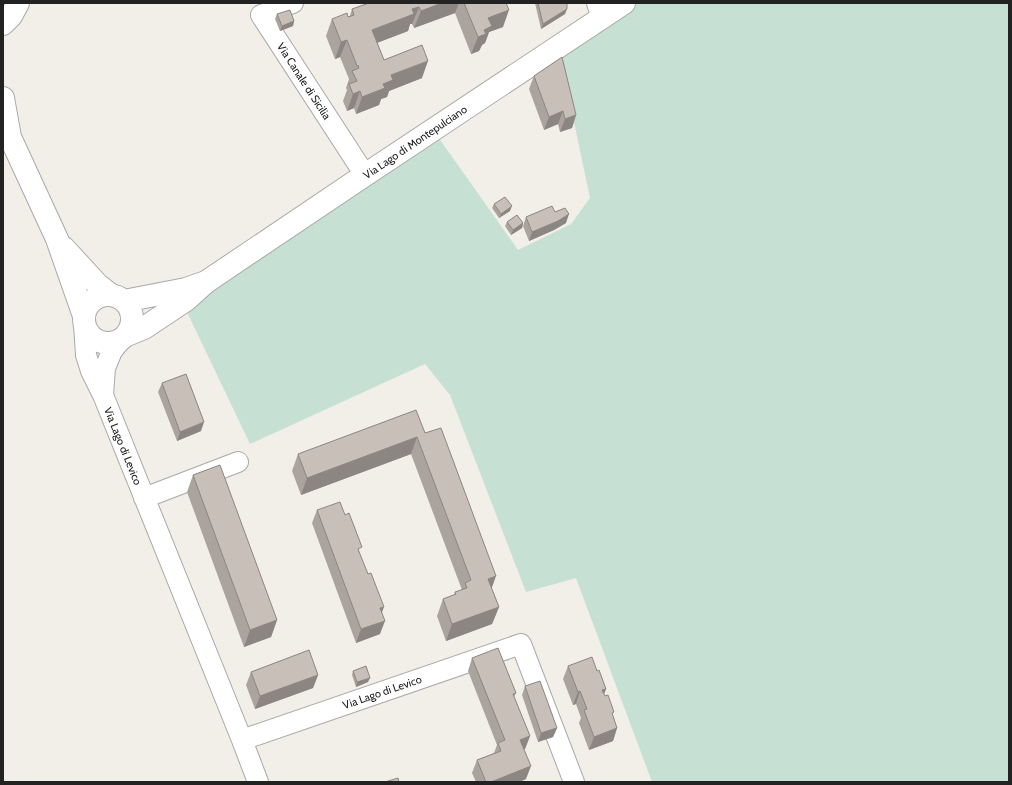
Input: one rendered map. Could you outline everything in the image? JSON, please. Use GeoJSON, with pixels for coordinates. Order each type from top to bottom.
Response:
{"type":"FeatureCollection","features":[{"type":"Feature","properties":{"kind":"street"},"geometry":{"type":"LineString","coordinates":[[3,24],[12,16],[18,3]]}},
{"type":"Feature","properties":{"kind":"street","name":"Via Canale di Sicilia"},"geometry":{"type":"LineString","coordinates":[[293,3],[261,15],[365,175]]}},
{"type":"Feature","properties":{"kind":"street","name":"Via Lago di Montepulciano"},"geometry":{"type":"LineString","coordinates":[[124,338],[144,328],[186,300],[206,282],[365,175],[600,10],[624,3]]}},
{"type":"Feature","properties":{"kind":"street"},"geometry":{"type":"LineString","coordinates":[[3,98],[7,132],[57,239]]}},
{"type":"Feature","properties":{"kind":"street","name":"Via Lago di Levico"},"geometry":{"type":"LineString","coordinates":[[57,239],[98,285],[129,306],[132,313],[133,321],[131,328],[112,351],[105,368],[103,395]]}},
{"type":"Feature","properties":{"kind":"street","name":"Via Lago di Levico"},"geometry":{"type":"LineString","coordinates":[[57,239],[87,331],[98,342],[106,344],[114,343],[124,338]]}},
{"type":"Feature","properties":{"kind":"street","name":"Via Lago di Montepulciano"},"geometry":{"type":"LineString","coordinates":[[118,298],[186,289],[206,282]]}},
{"type":"Feature","properties":{"kind":"street"},"geometry":{"type":"LineString","coordinates":[[84,320],[86,309],[91,302],[97,298],[104,295],[118,298]]}},
{"type":"Feature","properties":{"kind":"street","name":"Via Lago di Levico"},"geometry":{"type":"LineString","coordinates":[[84,320],[86,355],[90,371],[103,395],[258,782]]}},
{"type":"Feature","properties":{"kind":"street","name":"Via Lago di Levico"},"geometry":{"type":"LineString","coordinates":[[144,498],[238,462]]}},
{"type":"Feature","properties":{"kind":"street","name":"Via Lago di Levico"},"geometry":{"type":"LineString","coordinates":[[242,740],[521,644],[574,782]]}},
{"type":"Feature","properties":{"kind":"green space"},"geometry":{"type":"Polygon","coordinates":[[[630,3],[1009,3],[1009,782],[652,782],[576,578],[526,592],[450,395],[425,364],[250,444],[186,310],[436,134],[518,250],[571,224],[590,198],[571,108],[556,53],[630,3]]]}},
{"type":"Feature","properties":{"kind":"building"},"geometry":{"type":"Polygon","coordinates":[[[369,3],[442,3],[421,11],[419,7],[412,9],[414,14],[372,30],[384,60],[422,45],[428,61],[391,75],[393,80],[383,84],[385,88],[362,97],[360,91],[353,94],[349,84],[357,81],[352,71],[359,68],[358,65],[357,66],[347,40],[341,42],[332,19],[347,13],[348,17],[354,15],[352,9],[369,3]]]}},
{"type":"Feature","properties":{"kind":"building"},"geometry":{"type":"Polygon","coordinates":[[[464,3],[506,3],[509,10],[488,18],[492,26],[484,30],[486,34],[478,37],[464,3]]]}},
{"type":"Feature","properties":{"kind":"building"},"geometry":{"type":"Polygon","coordinates":[[[538,3],[567,3],[567,9],[543,24],[538,3]]]}},
{"type":"Feature","properties":{"kind":"building"},"geometry":{"type":"Polygon","coordinates":[[[290,10],[294,21],[282,26],[277,14],[290,10]]]}},
{"type":"Feature","properties":{"kind":"building"},"geometry":{"type":"Polygon","coordinates":[[[562,57],[576,115],[565,119],[563,111],[549,117],[534,76],[562,57]]]}},
{"type":"Feature","properties":{"kind":"building"},"geometry":{"type":"Polygon","coordinates":[[[505,197],[512,206],[501,214],[494,204],[505,197]]]}},
{"type":"Feature","properties":{"kind":"building"},"geometry":{"type":"Polygon","coordinates":[[[552,206],[555,212],[565,208],[569,214],[558,221],[532,232],[526,217],[552,206]]]}},
{"type":"Feature","properties":{"kind":"building"},"geometry":{"type":"Polygon","coordinates":[[[517,215],[523,223],[513,230],[507,222],[517,215]]]}},
{"type":"Feature","properties":{"kind":"building"},"geometry":{"type":"Polygon","coordinates":[[[186,374],[204,422],[180,432],[162,383],[186,374]]]}},
{"type":"Feature","properties":{"kind":"building"},"geometry":{"type":"Polygon","coordinates":[[[416,410],[425,433],[441,428],[496,576],[488,579],[499,607],[452,624],[443,599],[456,594],[455,592],[467,588],[465,583],[471,580],[417,437],[307,478],[298,454],[416,410]]]}},
{"type":"Feature","properties":{"kind":"building"},"geometry":{"type":"Polygon","coordinates":[[[220,465],[277,620],[250,630],[193,475],[220,465]]]}},
{"type":"Feature","properties":{"kind":"building"},"geometry":{"type":"Polygon","coordinates":[[[340,502],[345,515],[349,513],[362,547],[358,549],[368,574],[371,573],[384,607],[380,608],[385,621],[361,629],[317,510],[340,502]]]}},
{"type":"Feature","properties":{"kind":"building"},"geometry":{"type":"Polygon","coordinates":[[[498,648],[516,693],[513,694],[530,736],[520,740],[531,766],[491,782],[486,782],[477,760],[501,751],[498,743],[505,740],[472,658],[498,648]]]}},
{"type":"Feature","properties":{"kind":"building"},"geometry":{"type":"Polygon","coordinates":[[[309,650],[318,675],[260,696],[251,672],[309,650]]]}},
{"type":"Feature","properties":{"kind":"building"},"geometry":{"type":"Polygon","coordinates":[[[592,657],[597,671],[599,670],[606,689],[602,690],[605,696],[608,695],[614,712],[612,713],[617,728],[594,737],[584,710],[587,709],[580,691],[578,692],[568,666],[592,657]]]}},
{"type":"Feature","properties":{"kind":"building"},"geometry":{"type":"Polygon","coordinates":[[[366,666],[370,678],[357,682],[353,671],[366,666]]]}},
{"type":"Feature","properties":{"kind":"building"},"geometry":{"type":"Polygon","coordinates":[[[540,681],[557,728],[541,733],[525,686],[540,681]]]}},
{"type":"Feature","properties":{"kind":"building"},"geometry":{"type":"Polygon","coordinates":[[[398,778],[399,782],[385,782],[398,778]]]}}]}
